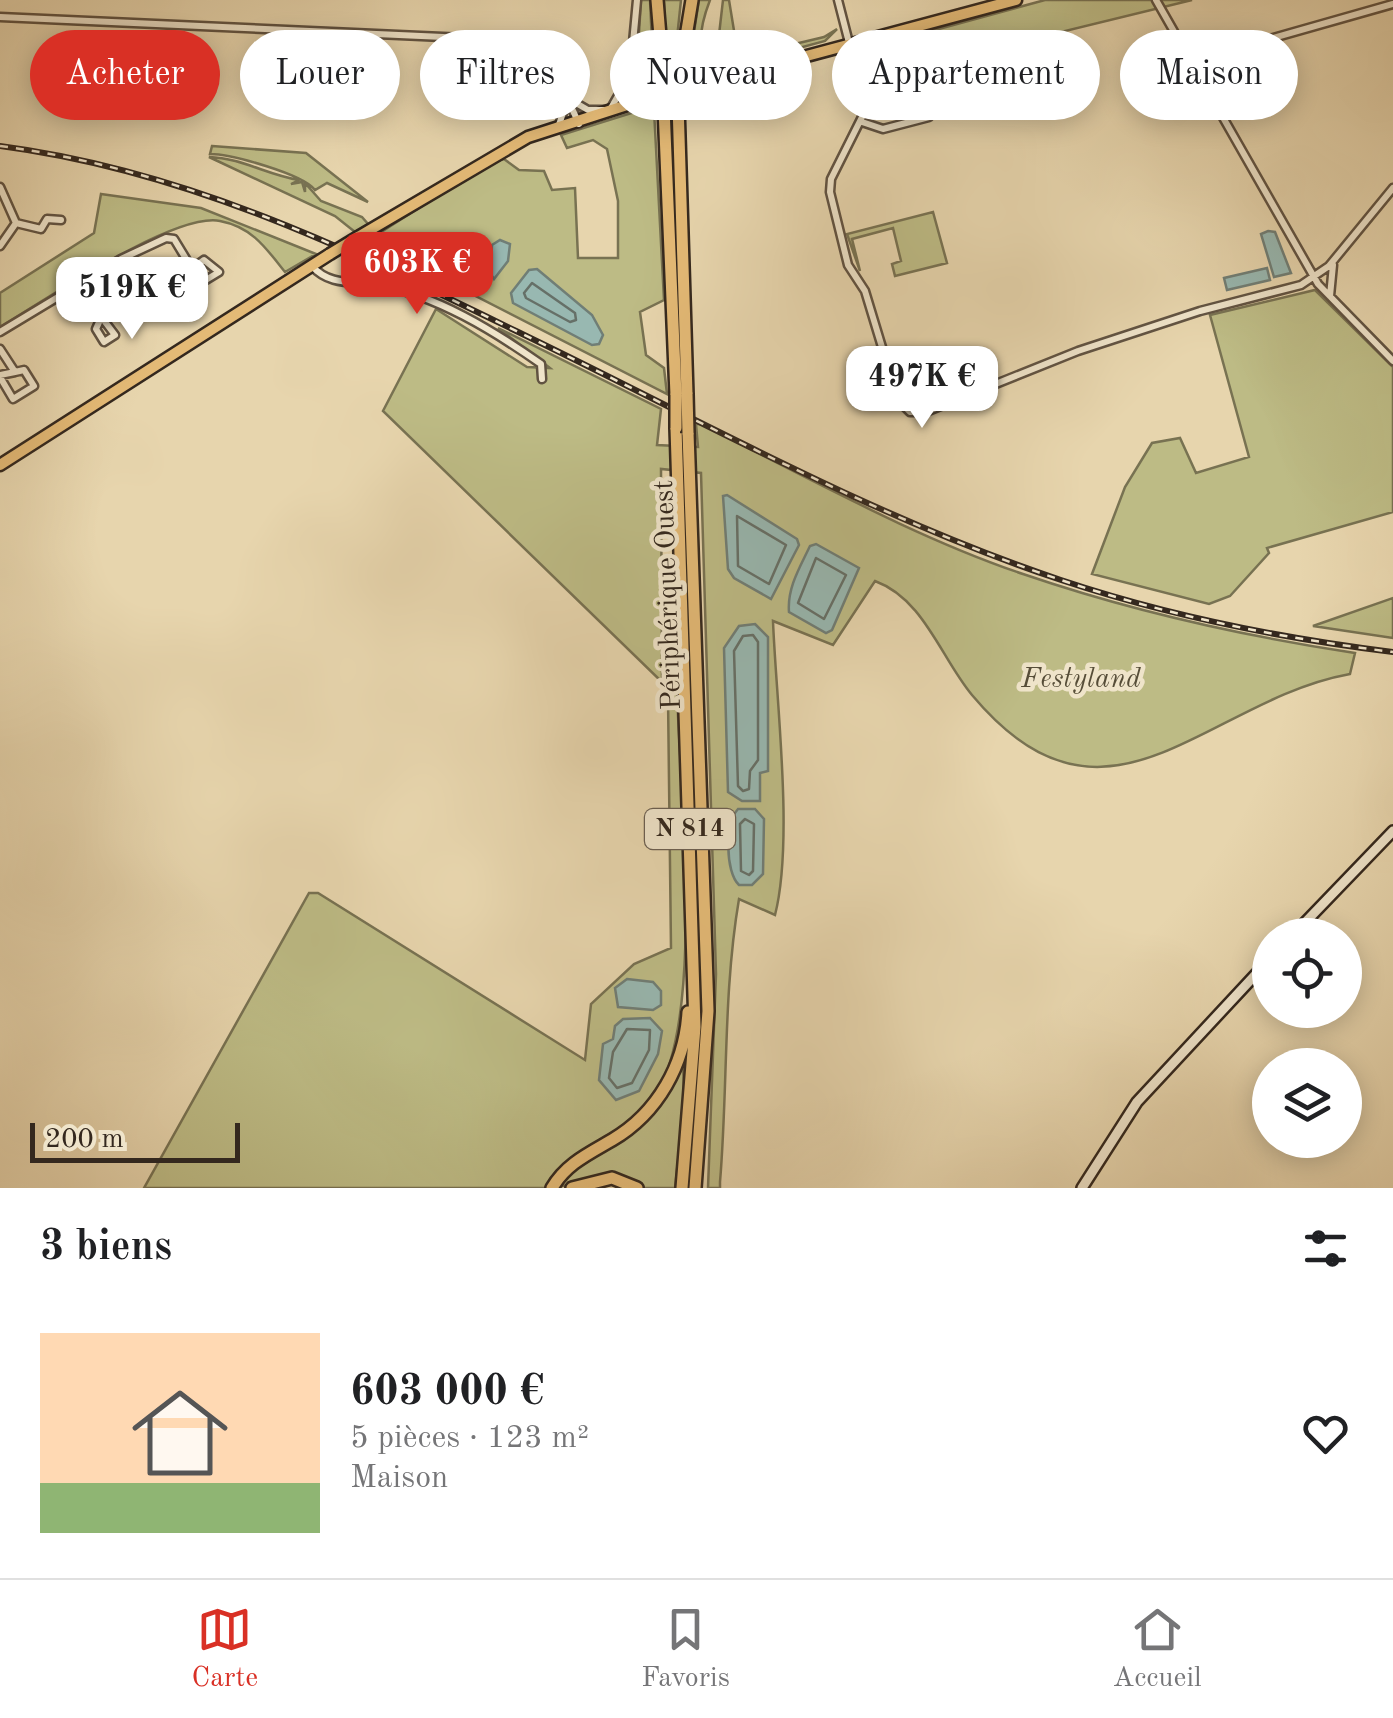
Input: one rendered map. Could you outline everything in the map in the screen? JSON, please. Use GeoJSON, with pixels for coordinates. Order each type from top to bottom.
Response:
{"type":"FeatureCollection","features":[{"type":"Feature","properties":{"kind":"highway","name":"Périphérique Ouest"},"geometry":{"type":"LineString","coordinates":[[657,0],[660,30]]}},
{"type":"Feature","properties":{"kind":"highway","name":"Périphérique Ouest"},"geometry":{"type":"LineString","coordinates":[[685,30],[688,0]]}},
{"type":"Feature","properties":{"kind":"highway","name":"Périphérique Ouest"},"geometry":{"type":"LineString","coordinates":[[653,120],[682,394]]}},
{"type":"Feature","properties":{"kind":"highway","name":"Périphérique Ouest"},"geometry":{"type":"LineString","coordinates":[[684,120],[682,431],[708,1011],[696,1188]]}},
{"type":"Feature","properties":{"kind":"highway","name":"Périphérique Ouest"},"geometry":{"type":"LineString","coordinates":[[682,1188],[694,1077],[684,471]]}},
{"type":"Feature","properties":{"kind":"highway"},"geometry":{"type":"LineString","coordinates":[[552,1188],[570,1166],[640,1118],[671,1076],[688,1023],[693,922]]}},
{"type":"Feature","properties":{"kind":"highway"},"geometry":{"type":"LineString","coordinates":[[572,1188],[612,1178],[638,1188]]}},
{"type":"Feature","properties":{"kind":"main road"},"geometry":{"type":"LineString","coordinates":[[904,30],[1010,2]]}},
{"type":"Feature","properties":{"kind":"main road"},"geometry":{"type":"LineString","coordinates":[[508,148],[608,110]]}},
{"type":"Feature","properties":{"kind":"main road"},"geometry":{"type":"LineString","coordinates":[[0,465],[330,254],[508,148],[559,126],[610,113]]}},
{"type":"Feature","properties":{"kind":"main road"},"geometry":{"type":"LineString","coordinates":[[0,457],[33,442]]}},
{"type":"Feature","properties":{"kind":"main road"},"geometry":{"type":"LineString","coordinates":[[1310,918],[1393,832]]}},
{"type":"Feature","properties":{"kind":"main road"},"geometry":{"type":"LineString","coordinates":[[1082,1188],[1137,1102],[1252,978]]}},
{"type":"Feature","properties":{"kind":"street"},"geometry":{"type":"LineString","coordinates":[[634,30],[638,0]]}},
{"type":"Feature","properties":{"kind":"street"},"geometry":{"type":"LineString","coordinates":[[838,0],[847,30]]}},
{"type":"Feature","properties":{"kind":"street"},"geometry":{"type":"LineString","coordinates":[[1156,0],[1174,30]]}},
{"type":"Feature","properties":{"kind":"street"},"geometry":{"type":"LineString","coordinates":[[1298,31],[1393,4]]}},
{"type":"Feature","properties":{"kind":"street"},"geometry":{"type":"LineString","coordinates":[[0,16],[420,35]]}},
{"type":"Feature","properties":{"kind":"street"},"geometry":{"type":"LineString","coordinates":[[590,110],[610,107]]}},
{"type":"Feature","properties":{"kind":"street"},"geometry":{"type":"LineString","coordinates":[[559,126],[561,120]]}},
{"type":"Feature","properties":{"kind":"street"},"geometry":{"type":"LineString","coordinates":[[918,120],[883,129],[862,122],[831,179],[830,192],[848,264],[865,291],[898,400],[910,412],[926,412],[1078,351],[1200,311],[1301,285],[1335,259],[1393,188]]}},
{"type":"Feature","properties":{"kind":"street"},"geometry":{"type":"LineString","coordinates":[[1225,120],[1313,276],[1330,299],[1393,361]]}},
{"type":"Feature","properties":{"kind":"street"},"geometry":{"type":"LineString","coordinates":[[0,186],[16,224]]}},
{"type":"Feature","properties":{"kind":"street"},"geometry":{"type":"LineString","coordinates":[[16,224],[40,230],[48,218],[61,220]]}},
{"type":"Feature","properties":{"kind":"street"},"geometry":{"type":"LineString","coordinates":[[0,246],[16,224]]}},
{"type":"Feature","properties":{"kind":"street"},"geometry":{"type":"LineString","coordinates":[[0,332],[76,285],[166,238],[174,239],[190,268]]}},
{"type":"Feature","properties":{"kind":"street"},"geometry":{"type":"LineString","coordinates":[[1330,299],[1330,272],[1335,259]]}},
{"type":"Feature","properties":{"kind":"street"},"geometry":{"type":"LineString","coordinates":[[204,260],[219,272],[191,289],[181,276],[190,268],[204,260]]}},
{"type":"Feature","properties":{"kind":"street"},"geometry":{"type":"LineString","coordinates":[[312,266],[326,278],[401,292],[493,331],[541,364],[542,379]]}},
{"type":"Feature","properties":{"kind":"street"},"geometry":{"type":"LineString","coordinates":[[76,285],[93,302],[100,320]]}},
{"type":"Feature","properties":{"kind":"street"},"geometry":{"type":"LineString","coordinates":[[0,349],[15,372]]}},
{"type":"Feature","properties":{"kind":"street"},"geometry":{"type":"LineString","coordinates":[[24,370],[34,386],[13,399],[0,376],[15,372],[24,370]]}},
{"type":"Feature","properties":{"kind":"green space"},"geometry":{"type":"Polygon","coordinates":[[[641,0],[650,0],[651,30],[639,30],[641,0]]]}},
{"type":"Feature","properties":{"kind":"green space"},"geometry":{"type":"Polygon","coordinates":[[[664,0],[681,0],[678,30],[665,30],[664,0]]]}},
{"type":"Feature","properties":{"kind":"green space"},"geometry":{"type":"Polygon","coordinates":[[[699,0],[710,0],[702,30],[694,30],[699,0]]]}},
{"type":"Feature","properties":{"kind":"green space"},"geometry":{"type":"Polygon","coordinates":[[[723,0],[729,0],[734,30],[720,30],[723,0]]]}},
{"type":"Feature","properties":{"kind":"green space"},"geometry":{"type":"Polygon","coordinates":[[[1045,0],[1192,0],[1069,30],[935,30],[1045,0]]]}},
{"type":"Feature","properties":{"kind":"green space"},"geometry":{"type":"Polygon","coordinates":[[[832,32],[825,41],[812,45],[812,40],[832,32]]]}},
{"type":"Feature","properties":{"kind":"green space"},"geometry":{"type":"Polygon","coordinates":[[[610,120],[655,120],[664,300],[640,312],[646,355],[664,368],[667,394],[374,244],[361,245],[489,163],[504,159],[519,170],[544,171],[552,190],[575,188],[578,258],[618,258],[618,201],[607,149],[593,140],[567,148],[561,135],[610,120]]]}},
{"type":"Feature","properties":{"kind":"green space"},"geometry":{"type":"Polygon","coordinates":[[[212,146],[306,153],[368,202],[327,183],[315,190],[266,166],[210,154],[212,146]]]}},
{"type":"Feature","properties":{"kind":"green space"},"geometry":{"type":"Polygon","coordinates":[[[209,157],[299,180],[291,184],[302,182],[305,192],[305,183],[321,201],[362,217],[368,224],[355,232],[335,216],[209,157]]]}},
{"type":"Feature","properties":{"kind":"green space"},"geometry":{"type":"Polygon","coordinates":[[[101,194],[201,208],[316,254],[285,272],[241,228],[220,221],[199,222],[172,230],[109,261],[0,327],[0,293],[94,233],[101,194]]]}},
{"type":"Feature","properties":{"kind":"green space"},"geometry":{"type":"Polygon","coordinates":[[[933,212],[947,263],[895,276],[892,264],[901,261],[893,228],[852,239],[860,271],[847,234],[933,212]]]}},
{"type":"Feature","properties":{"kind":"green space"},"geometry":{"type":"Polygon","coordinates":[[[1315,290],[1393,367],[1393,512],[1267,548],[1269,553],[1230,596],[1209,604],[1092,574],[1125,487],[1152,443],[1180,438],[1196,473],[1249,457],[1210,315],[1315,290]]]}},
{"type":"Feature","properties":{"kind":"green space","name":"Festyland"},"geometry":{"type":"Polygon","coordinates":[[[436,309],[527,367],[550,368],[498,328],[661,409],[657,445],[698,447],[696,424],[700,424],[900,524],[981,559],[1146,611],[1355,653],[1350,674],[1298,689],[1157,755],[1113,766],[1068,763],[1021,741],[972,695],[919,615],[892,590],[875,581],[833,645],[773,621],[784,810],[780,884],[775,915],[739,899],[728,1005],[720,1188],[708,1188],[716,974],[701,473],[661,469],[662,681],[677,692],[686,903],[680,1015],[670,1061],[655,1096],[630,1121],[569,1160],[547,1188],[144,1188],[309,893],[318,893],[585,1060],[591,1004],[634,964],[671,948],[668,697],[662,682],[383,411],[436,309]]]}},
{"type":"Feature","properties":{"kind":"green space"},"geometry":{"type":"Polygon","coordinates":[[[1393,598],[1393,638],[1313,626],[1393,598]]]}},
{"type":"Feature","properties":{"kind":"green space"},"geometry":{"type":"Polygon","coordinates":[[[683,1056],[684,1107],[675,1188],[643,1188],[610,1174],[555,1188],[567,1171],[634,1128],[683,1056]]]}},
{"type":"Feature","properties":{"kind":"water"},"geometry":{"type":"Polygon","coordinates":[[[1275,232],[1291,273],[1274,277],[1261,234],[1275,232]]]}},
{"type":"Feature","properties":{"kind":"water"},"geometry":{"type":"Polygon","coordinates":[[[500,240],[510,244],[508,261],[494,279],[490,273],[492,245],[500,240]]]}},
{"type":"Feature","properties":{"kind":"water"},"geometry":{"type":"Polygon","coordinates":[[[1267,268],[1270,280],[1227,290],[1224,278],[1267,268]]]}},
{"type":"Feature","properties":{"kind":"water"},"geometry":{"type":"Polygon","coordinates":[[[537,269],[592,315],[603,335],[599,344],[592,345],[513,303],[511,293],[529,270],[537,269]]]}},
{"type":"Feature","properties":{"kind":"water"},"geometry":{"type":"Polygon","coordinates":[[[723,496],[797,539],[799,545],[771,599],[734,578],[728,569],[723,496]]]}},
{"type":"Feature","properties":{"kind":"water"},"geometry":{"type":"Polygon","coordinates":[[[816,544],[859,568],[832,630],[826,633],[789,612],[795,578],[810,546],[816,544]]]}},
{"type":"Feature","properties":{"kind":"water"},"geometry":{"type":"Polygon","coordinates":[[[755,624],[768,637],[768,771],[760,773],[760,801],[742,801],[728,792],[724,648],[739,626],[755,624]]]}},
{"type":"Feature","properties":{"kind":"water"},"geometry":{"type":"Polygon","coordinates":[[[738,809],[755,809],[764,819],[763,874],[752,885],[739,885],[731,870],[729,836],[738,809]]]}},
{"type":"Feature","properties":{"kind":"water"},"geometry":{"type":"Polygon","coordinates":[[[627,979],[653,982],[661,991],[661,1005],[653,1010],[618,1007],[615,988],[627,979]]]}},
{"type":"Feature","properties":{"kind":"water"},"geometry":{"type":"Polygon","coordinates":[[[650,1018],[662,1031],[658,1054],[639,1091],[616,1100],[599,1080],[603,1044],[613,1039],[615,1026],[623,1019],[650,1018]]]}},
{"type":"Feature","properties":{"kind":"railway"},"geometry":{"type":"LineString","coordinates":[[0,146],[145,176],[283,224],[418,283],[802,473],[930,530],[1061,580],[1184,615],[1267,633],[1393,652]]}}]}
